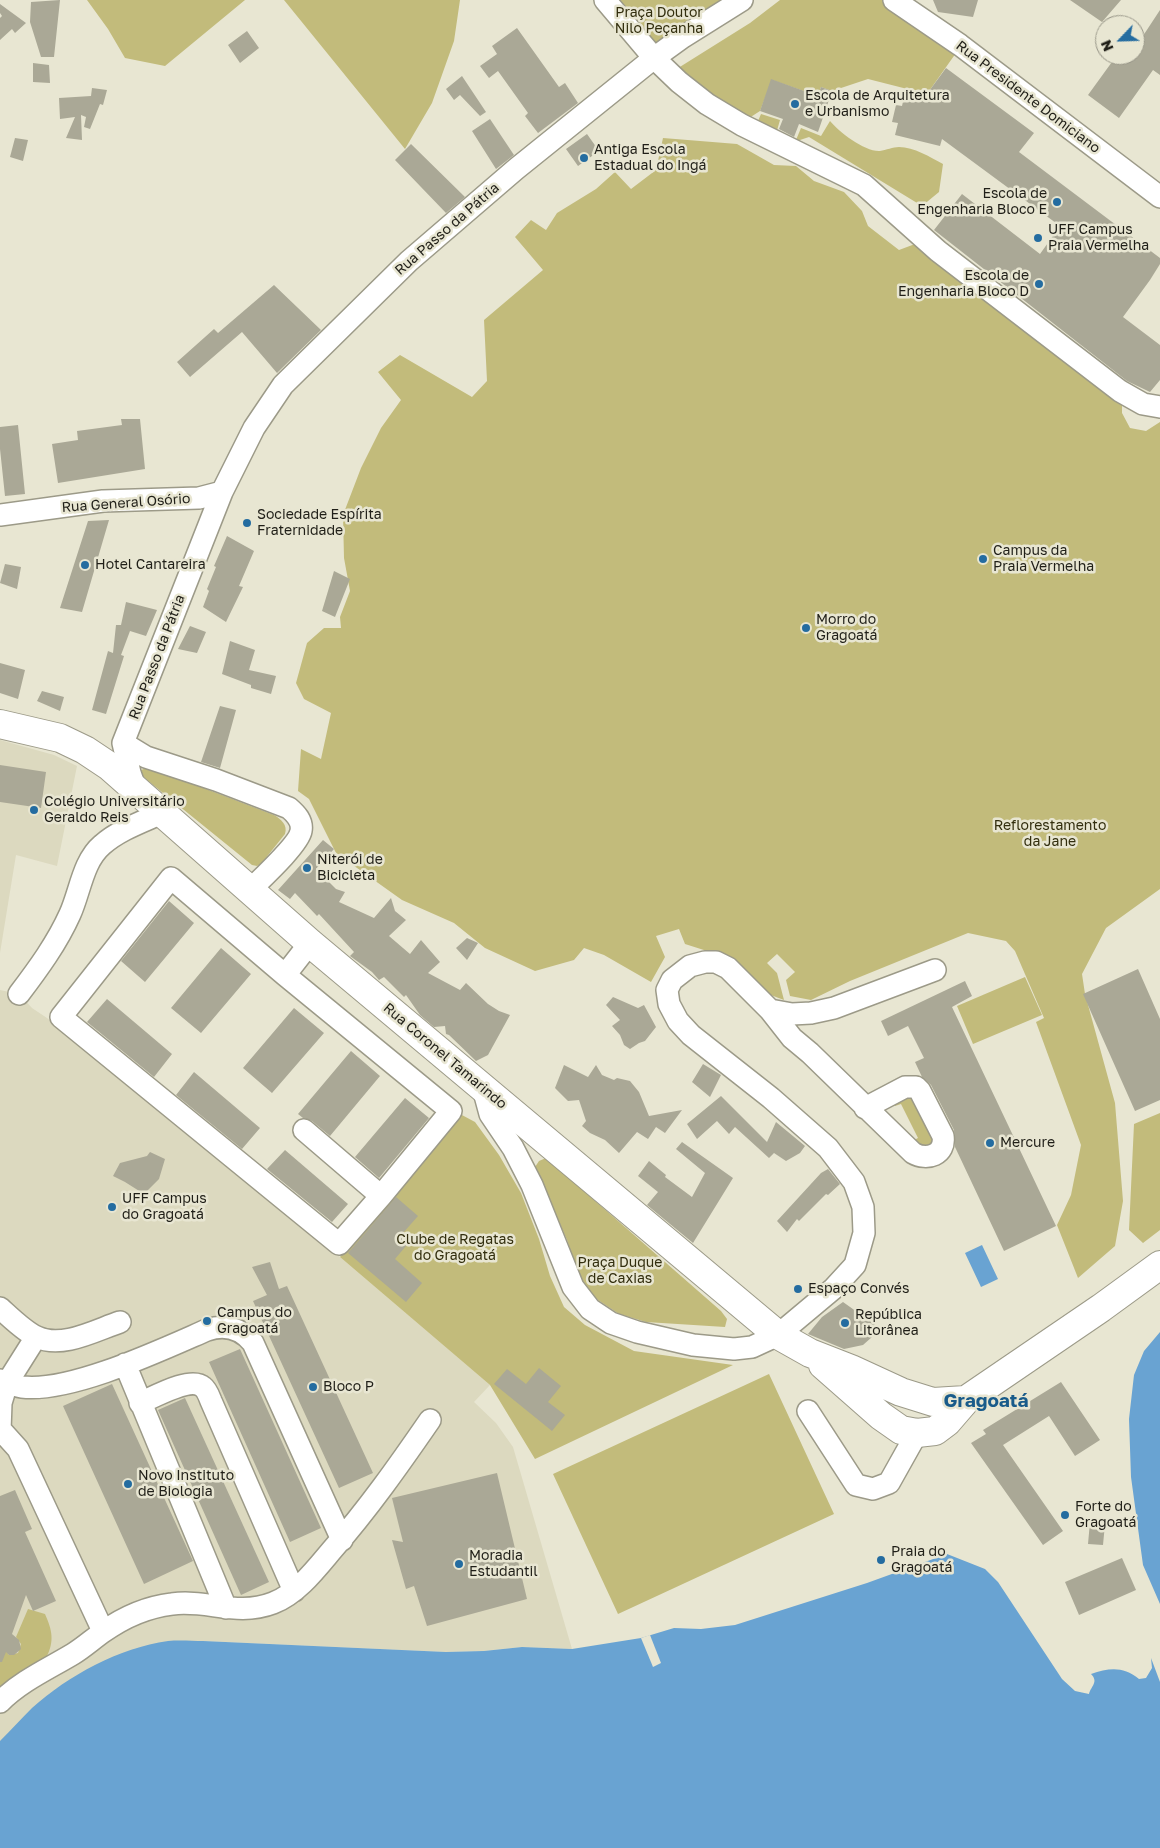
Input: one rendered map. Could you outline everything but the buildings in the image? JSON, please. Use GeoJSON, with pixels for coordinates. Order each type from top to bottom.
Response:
{"type":"FeatureCollection","features":[{"type":"Feature","properties":{"kind":"main road","name":"Rua Coronel Tamarindo"},"geometry":{"type":"LineString","coordinates":[[0,724],[60,738],[85,750],[109,766],[310,943],[778,1335],[810,1354],[887,1421],[900,1430],[917,1433]]}},
{"type":"Feature","properties":{"kind":"main road"},"geometry":{"type":"LineString","coordinates":[[917,1433],[935,1431],[947,1422],[966,1400],[1101,1308],[1160,1265]]}},
{"type":"Feature","properties":{"kind":"main road","name":"Rua Coronel Tamarindo"},"geometry":{"type":"LineString","coordinates":[[810,1354],[851,1369],[913,1396],[941,1402],[966,1400]]}},
{"type":"Feature","properties":{"kind":"main road"},"geometry":{"type":"LineString","coordinates":[[887,1421],[889,1403],[894,1396],[913,1396],[928,1408],[928,1416],[917,1433]]}},
{"type":"Feature","properties":{"kind":"street"},"geometry":{"type":"LineString","coordinates":[[605,0],[654,58],[680,82],[723,114],[864,185],[938,251],[1120,391],[1143,404],[1160,406]]}},
{"type":"Feature","properties":{"kind":"street","name":"Rua Passo da Pátria"},"geometry":{"type":"LineString","coordinates":[[123,743],[222,492],[254,428],[283,385],[409,261],[516,169],[654,58],[683,37],[742,0]]}},
{"type":"Feature","properties":{"kind":"street","name":"Rua Presidente Domiciano"},"geometry":{"type":"LineString","coordinates":[[894,0],[960,45],[1160,197]]}},
{"type":"Feature","properties":{"kind":"street","name":"Rua General Osório"},"geometry":{"type":"LineString","coordinates":[[0,515],[103,501],[199,498],[222,492]]}},
{"type":"Feature","properties":{"kind":"street"},"geometry":{"type":"LineString","coordinates":[[199,498],[212,515]]}},
{"type":"Feature","properties":{"kind":"street"},"geometry":{"type":"LineString","coordinates":[[85,750],[109,750],[123,743]]}},
{"type":"Feature","properties":{"kind":"street"},"geometry":{"type":"LineString","coordinates":[[123,743],[130,773],[137,791]]}},
{"type":"Feature","properties":{"kind":"street"},"geometry":{"type":"LineString","coordinates":[[123,743],[146,757],[216,780],[289,808],[296,814],[301,822],[301,832],[296,842],[250,890]]}},
{"type":"Feature","properties":{"kind":"street"},"geometry":{"type":"LineString","coordinates":[[19,994],[47,958],[70,915],[87,867],[100,846],[113,836],[162,813]]}},
{"type":"Feature","properties":{"kind":"street"},"geometry":{"type":"LineString","coordinates":[[171,878],[285,975],[451,1111],[339,1244],[61,1017],[171,878]]}},
{"type":"Feature","properties":{"kind":"street"},"geometry":{"type":"LineString","coordinates":[[285,975],[310,943]]}},
{"type":"Feature","properties":{"kind":"street"},"geometry":{"type":"LineString","coordinates":[[483,1088],[490,1114],[513,1148],[532,1185],[573,1287],[590,1308],[611,1323],[637,1332],[693,1345],[734,1349],[752,1348],[778,1335],[833,1289],[855,1265],[864,1232],[863,1207],[854,1182],[828,1148],[771,1098],[691,1035],[678,1021],[669,1004],[667,990],[672,980],[690,966],[705,962],[716,962],[728,968],[770,1010],[792,1038],[810,1053],[865,1108]]}},
{"type":"Feature","properties":{"kind":"street"},"geometry":{"type":"LineString","coordinates":[[770,1010],[792,1014],[811,1013],[834,1008],[935,970]]}},
{"type":"Feature","properties":{"kind":"street"},"geometry":{"type":"LineString","coordinates":[[304,1130],[381,1196]]}},
{"type":"Feature","properties":{"kind":"street"},"geometry":{"type":"LineString","coordinates":[[0,1308],[36,1337],[52,1341],[71,1339],[120,1322]]}},
{"type":"Feature","properties":{"kind":"street"},"geometry":{"type":"LineString","coordinates":[[4,1382],[20,1387],[40,1387],[75,1381],[125,1364],[216,1327],[235,1329],[248,1337],[256,1350],[342,1540]]}},
{"type":"Feature","properties":{"kind":"street"},"geometry":{"type":"LineString","coordinates":[[36,1337],[4,1382],[0,1430],[18,1448],[103,1631]]}},
{"type":"Feature","properties":{"kind":"street"},"geometry":{"type":"LineString","coordinates":[[125,1364],[226,1608]]}},
{"type":"Feature","properties":{"kind":"street"},"geometry":{"type":"LineString","coordinates":[[140,1403],[187,1384],[198,1384],[203,1387],[211,1400],[294,1591]]}},
{"type":"Feature","properties":{"kind":"street"},"geometry":{"type":"LineString","coordinates":[[808,1411],[856,1485],[874,1489],[889,1483],[917,1433]]}},
{"type":"Feature","properties":{"kind":"street"},"geometry":{"type":"LineString","coordinates":[[0,1702],[30,1678],[74,1654],[103,1631],[134,1614],[174,1603],[245,1610],[274,1603],[294,1591],[342,1540],[386,1484],[430,1420]]}},
{"type":"Feature","properties":{"kind":"shaded area","name":"Colégio Universitário Geraldo Reis"},"geometry":{"type":"Polygon","coordinates":[[[0,740],[54,755],[77,766],[57,866],[16,855],[0,953],[0,740]]]}},
{"type":"Feature","properties":{"kind":"shaded area","name":"Campus do Gragoatá"},"geometry":{"type":"Polygon","coordinates":[[[0,990],[19,994],[32,1008],[47,1018],[340,1257],[490,1385],[474,1402],[496,1423],[513,1447],[572,1649],[522,1647],[446,1652],[170,1641],[134,1649],[0,1753],[0,990]]]}},
{"type":"Feature","properties":{"kind":"green space"},"geometry":{"type":"Polygon","coordinates":[[[87,0],[245,0],[165,66],[125,58],[108,29],[87,0]]]}},
{"type":"Feature","properties":{"kind":"green space"},"geometry":{"type":"Polygon","coordinates":[[[284,0],[460,0],[454,41],[432,103],[405,149],[284,0]]]}},
{"type":"Feature","properties":{"kind":"green space","name":"Praça Doutor Nilo Peçanha"},"geometry":{"type":"Polygon","coordinates":[[[615,0],[725,0],[653,47],[615,0]]]}},
{"type":"Feature","properties":{"kind":"green space"},"geometry":{"type":"Polygon","coordinates":[[[780,0],[882,0],[956,53],[927,94],[868,79],[832,91],[821,87],[818,96],[772,80],[760,111],[743,122],[667,75],[750,23],[780,0]]]}},
{"type":"Feature","properties":{"kind":"green space"},"geometry":{"type":"Polygon","coordinates":[[[761,114],[780,120],[776,134],[796,140],[801,128],[821,136],[830,121],[846,136],[867,148],[880,151],[905,147],[922,153],[943,164],[939,192],[922,206],[809,137],[800,140],[792,150],[758,121],[761,114]]]}},
{"type":"Feature","properties":{"kind":"green space","name":"Reflorestamento da Jane"},"geometry":{"type":"Polygon","coordinates":[[[663,138],[737,144],[774,165],[796,166],[814,181],[844,192],[862,211],[868,226],[899,250],[915,244],[1122,398],[1122,413],[1130,428],[1146,431],[1160,422],[1160,889],[1106,928],[1082,974],[1085,994],[1115,1103],[1123,1201],[1115,1246],[1078,1278],[1057,1225],[1071,1195],[1081,1145],[1036,1022],[1044,1018],[1015,951],[1006,941],[968,933],[850,981],[811,1000],[790,996],[786,980],[795,972],[777,954],[767,963],[777,973],[784,1000],[768,994],[745,970],[707,951],[685,944],[679,929],[656,936],[665,957],[651,982],[604,955],[584,948],[574,960],[535,971],[485,948],[454,923],[402,900],[336,853],[309,799],[298,791],[301,749],[321,759],[331,713],[304,699],[296,683],[307,643],[324,628],[341,628],[340,617],[350,591],[344,558],[343,515],[361,468],[381,428],[401,400],[378,372],[400,355],[472,397],[487,381],[484,320],[543,270],[515,237],[531,220],[546,230],[557,213],[596,189],[615,172],[631,189],[656,170],[663,138]]]}},
{"type":"Feature","properties":{"kind":"green space"},"geometry":{"type":"Polygon","coordinates":[[[149,767],[274,815],[285,825],[285,834],[261,864],[257,866],[252,865],[147,780],[142,775],[141,770],[149,767]]]}},
{"type":"Feature","properties":{"kind":"green space"},"geometry":{"type":"Polygon","coordinates":[[[1025,977],[1042,1015],[973,1044],[957,1006],[1025,977]]]}},
{"type":"Feature","properties":{"kind":"green space"},"geometry":{"type":"Polygon","coordinates":[[[908,1091],[929,1133],[934,1131],[934,1141],[925,1148],[912,1141],[918,1138],[901,1104],[895,1106],[895,1103],[908,1091]]]}},
{"type":"Feature","properties":{"kind":"green space"},"geometry":{"type":"Polygon","coordinates":[[[1160,1113],[1160,1230],[1143,1243],[1129,1230],[1134,1124],[1160,1113]]]}},
{"type":"Feature","properties":{"kind":"green space","name":"Clube de Regatas do Gragoatá"},"geometry":{"type":"Polygon","coordinates":[[[460,1114],[475,1122],[499,1155],[521,1193],[539,1239],[550,1276],[564,1307],[585,1325],[634,1351],[733,1365],[535,1459],[490,1385],[340,1257],[460,1114]]]}},
{"type":"Feature","properties":{"kind":"green space","name":"Praça Duque de Caxias"},"geometry":{"type":"Polygon","coordinates":[[[546,1158],[721,1311],[727,1319],[725,1327],[646,1322],[619,1314],[592,1296],[577,1271],[567,1240],[535,1167],[539,1161],[546,1158]]]}},
{"type":"Feature","properties":{"kind":"green space"},"geometry":{"type":"Polygon","coordinates":[[[769,1374],[834,1514],[618,1614],[553,1474],[769,1374]]]}},
{"type":"Feature","properties":{"kind":"green space"},"geometry":{"type":"Polygon","coordinates":[[[28,1609],[45,1614],[52,1636],[49,1652],[46,1658],[0,1691],[0,1643],[9,1655],[18,1653],[21,1644],[16,1637],[28,1609]]]}},
{"type":"Feature","properties":{"kind":"water"},"geometry":{"type":"Polygon","coordinates":[[[982,1245],[998,1279],[981,1287],[965,1253],[982,1245]]]}},
{"type":"Feature","properties":{"kind":"water"},"geometry":{"type":"Polygon","coordinates":[[[1160,1332],[1160,1604],[1143,1565],[1131,1477],[1129,1419],[1134,1375],[1144,1351],[1160,1332]]]}},
{"type":"Feature","properties":{"kind":"water"},"geometry":{"type":"Polygon","coordinates":[[[947,1554],[985,1569],[998,1582],[1062,1679],[1075,1691],[1089,1694],[1094,1682],[1091,1674],[1104,1670],[1122,1670],[1139,1679],[1146,1678],[1152,1668],[1151,1658],[1160,1682],[1160,1848],[0,1848],[0,1741],[46,1696],[78,1674],[131,1650],[168,1641],[446,1652],[522,1647],[572,1649],[641,1638],[674,1628],[701,1629],[735,1625],[867,1583],[947,1554]]]}},
{"type":"Feature","properties":{"kind":"pier"},"geometry":{"type":"Polygon","coordinates":[[[650,1635],[661,1663],[653,1667],[641,1638],[650,1635]]]}},
{"type":"Feature","properties":{"kind":"place","name":"Escola de Arquitetura e Urbanismo"},"geometry":{"type":"Point","coordinates":[795,104]}},
{"type":"Feature","properties":{"kind":"place","name":"Antiga Escola Estadual do Ingá"},"geometry":{"type":"Point","coordinates":[584,158]}},
{"type":"Feature","properties":{"kind":"place","name":"Escola de Engenharia Bloco E"},"geometry":{"type":"Point","coordinates":[1057,202]}},
{"type":"Feature","properties":{"kind":"place","name":"UFF Campus Praia Vermelha"},"geometry":{"type":"Point","coordinates":[1038,238]}},
{"type":"Feature","properties":{"kind":"place","name":"Escola de Engenharia Bloco D"},"geometry":{"type":"Point","coordinates":[1039,284]}},
{"type":"Feature","properties":{"kind":"place","name":"Sociedade Espírita Fraternidade"},"geometry":{"type":"Point","coordinates":[247,523]}},
{"type":"Feature","properties":{"kind":"place","name":"Campus da Praia Vermelha"},"geometry":{"type":"Point","coordinates":[983,559]}},
{"type":"Feature","properties":{"kind":"place","name":"Hotel Cantareira"},"geometry":{"type":"Point","coordinates":[85,565]}},
{"type":"Feature","properties":{"kind":"place","name":"Morro do Gragoatá"},"geometry":{"type":"Point","coordinates":[806,628]}},
{"type":"Feature","properties":{"kind":"place","name":"Colégio Universitário Geraldo Reis"},"geometry":{"type":"Point","coordinates":[34,810]}},
{"type":"Feature","properties":{"kind":"place","name":"Niterói de Bicicleta"},"geometry":{"type":"Point","coordinates":[307,868]}},
{"type":"Feature","properties":{"kind":"place","name":"Mercure"},"geometry":{"type":"Point","coordinates":[990,1143]}},
{"type":"Feature","properties":{"kind":"place","name":"UFF Campus do Gragoatá"},"geometry":{"type":"Point","coordinates":[112,1207]}},
{"type":"Feature","properties":{"kind":"place","name":"Espaço Convés"},"geometry":{"type":"Point","coordinates":[798,1289]}},
{"type":"Feature","properties":{"kind":"place","name":"Campus do Gragoatá"},"geometry":{"type":"Point","coordinates":[207,1321]}},
{"type":"Feature","properties":{"kind":"place","name":"República Litorânea"},"geometry":{"type":"Point","coordinates":[845,1323]}},
{"type":"Feature","properties":{"kind":"place","name":"Bloco P"},"geometry":{"type":"Point","coordinates":[313,1387]}},
{"type":"Feature","properties":{"kind":"place","name":"Novo Instituto de Biologia"},"geometry":{"type":"Point","coordinates":[128,1484]}},
{"type":"Feature","properties":{"kind":"place","name":"Forte do Gragoatá"},"geometry":{"type":"Point","coordinates":[1065,1515]}},
{"type":"Feature","properties":{"kind":"place","name":"Praia do Gragoatá"},"geometry":{"type":"Point","coordinates":[881,1560]}},
{"type":"Feature","properties":{"kind":"place","name":"Moradia Estudantil"},"geometry":{"type":"Point","coordinates":[459,1564]}},
{"type":"Feature","properties":{"kind":"district","name":"Gragoatá"},"geometry":{"type":"Point","coordinates":[986,1401]}}]}
